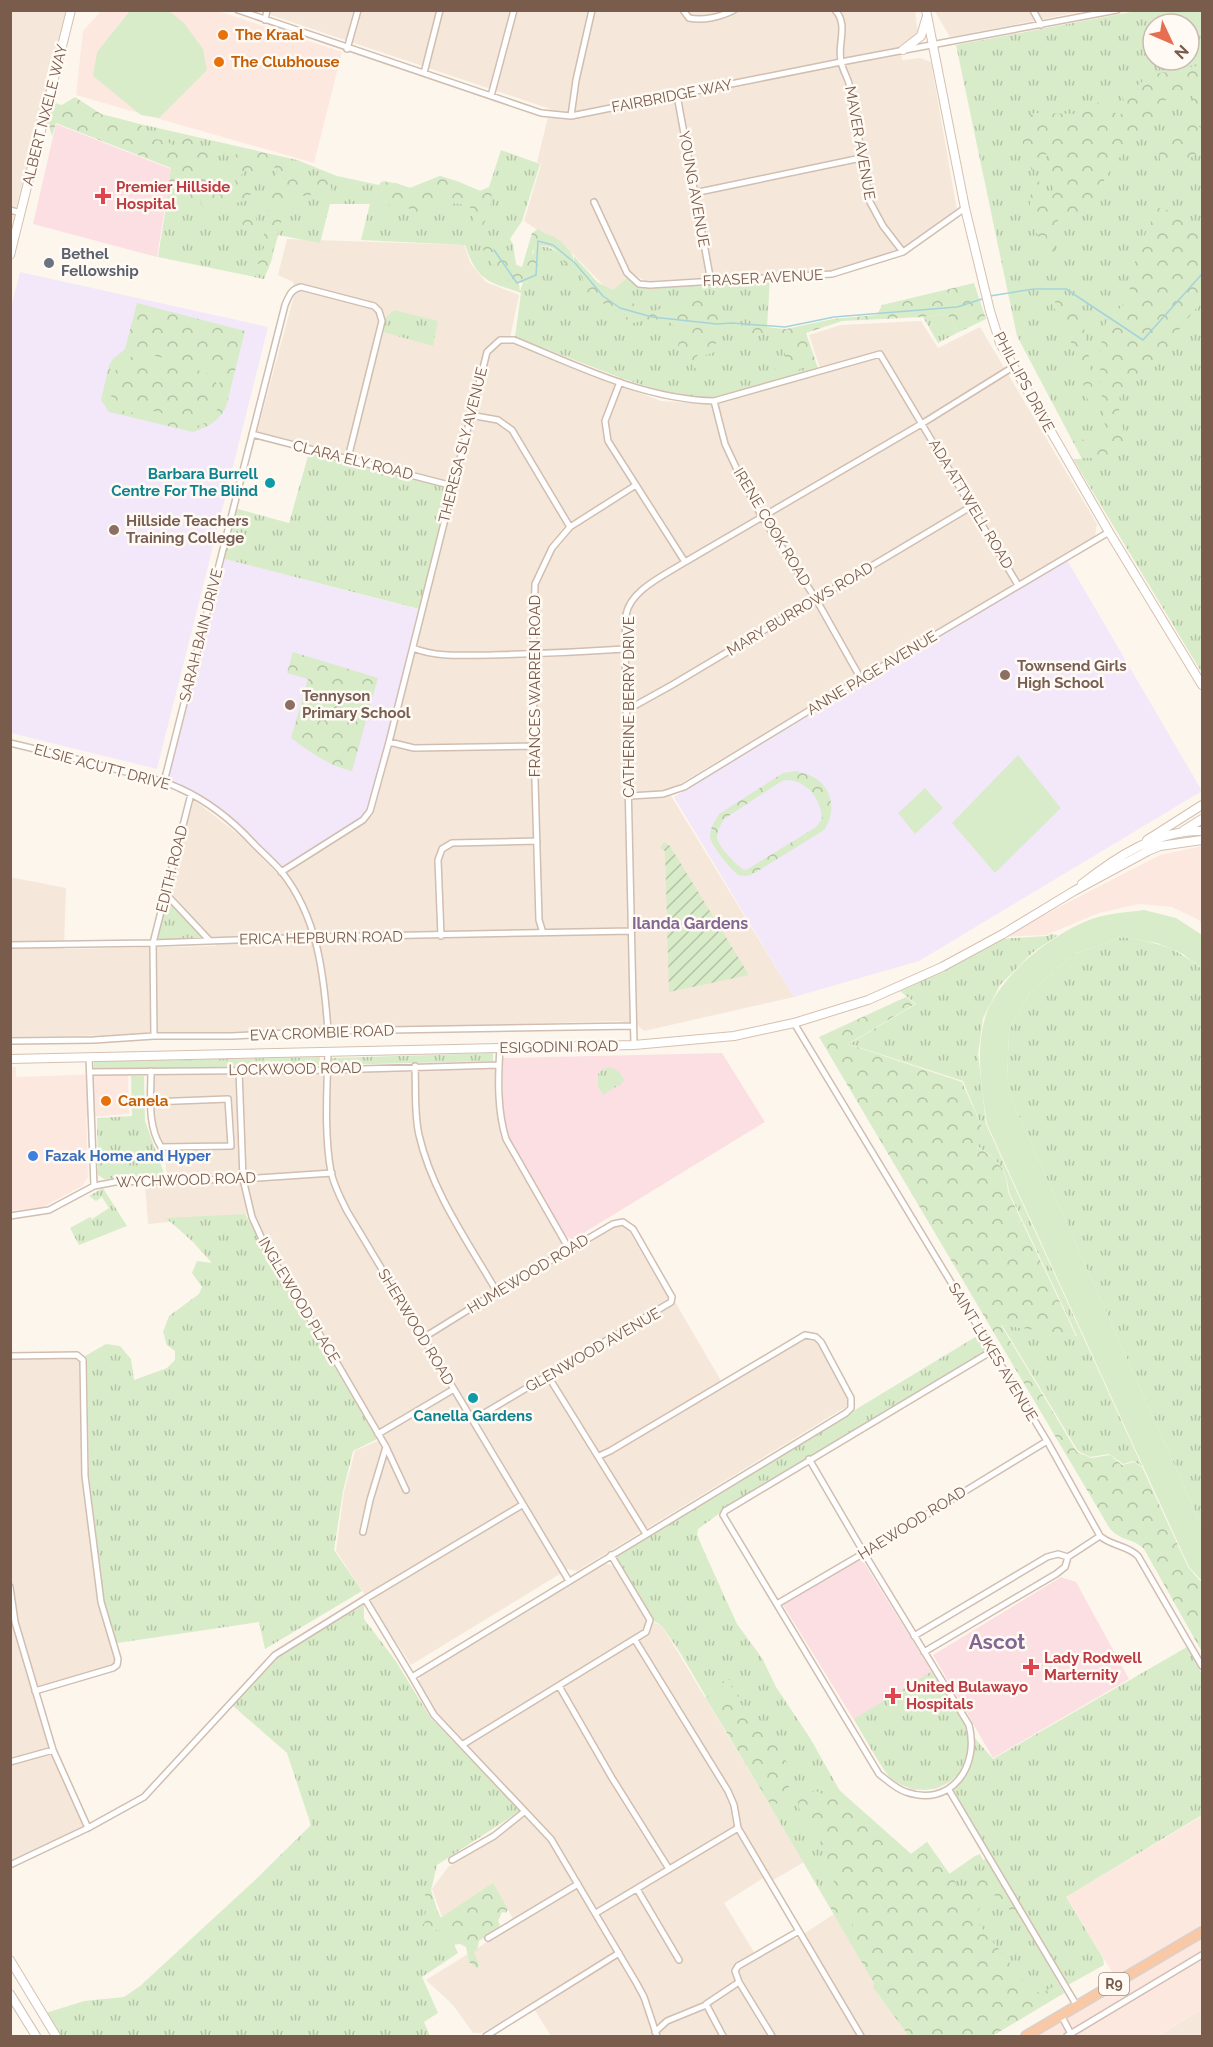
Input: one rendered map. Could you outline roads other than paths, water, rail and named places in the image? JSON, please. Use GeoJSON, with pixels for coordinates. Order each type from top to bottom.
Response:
{"type":"FeatureCollection","features":[{"type":"Feature","properties":{"kind":"highway","name":"R9"},"geometry":{"type":"LineString","coordinates":[[1026,2037],[1203,1932]]}},
{"type":"Feature","properties":{"kind":"main road","name":"ALBERT NXELE WAY"},"geometry":{"type":"LineString","coordinates":[[10,255],[71,10]]}},
{"type":"Feature","properties":{"kind":"main road","name":"PHILLIPS DRIVE"},"geometry":{"type":"LineString","coordinates":[[927,13],[965,208],[1000,343],[1109,532],[1203,685]]}},
{"type":"Feature","properties":{"kind":"main road"},"geometry":{"type":"LineString","coordinates":[[903,50],[921,36],[927,13]]}},
{"type":"Feature","properties":{"kind":"main road"},"geometry":{"type":"LineString","coordinates":[[1110,862],[1203,805]]}},
{"type":"Feature","properties":{"kind":"main road"},"geometry":{"type":"LineString","coordinates":[[1160,846],[1203,819]]}},
{"type":"Feature","properties":{"kind":"main road","name":"ESIGODINI ROAD"},"geometry":{"type":"LineString","coordinates":[[1074,891],[1110,862],[1160,838],[1203,831]]}},
{"type":"Feature","properties":{"kind":"main road","name":"ESIGODINI ROAD"},"geometry":{"type":"LineString","coordinates":[[10,1059],[634,1045],[708,1040],[794,1023],[868,1000],[925,976],[1003,934],[1074,891],[1160,846],[1203,840]]}},
{"type":"Feature","properties":{"kind":"main road"},"geometry":{"type":"LineString","coordinates":[[10,1960],[56,2037]]}},
{"type":"Feature","properties":{"kind":"main road"},"geometry":{"type":"LineString","coordinates":[[10,1994],[36,2037]]}},
{"type":"Feature","properties":{"kind":"street","name":"FAIRBRIDGE WAY"},"geometry":{"type":"LineString","coordinates":[[238,10],[347,49],[541,113],[571,116],[1117,10]]}},
{"type":"Feature","properties":{"kind":"street"},"geometry":{"type":"LineString","coordinates":[[265,20],[267,10]]}},
{"type":"Feature","properties":{"kind":"street"},"geometry":{"type":"LineString","coordinates":[[347,49],[358,10]]}},
{"type":"Feature","properties":{"kind":"street"},"geometry":{"type":"LineString","coordinates":[[424,73],[440,10]]}},
{"type":"Feature","properties":{"kind":"street"},"geometry":{"type":"LineString","coordinates":[[491,96],[514,10]]}},
{"type":"Feature","properties":{"kind":"street"},"geometry":{"type":"LineString","coordinates":[[571,116],[576,80],[592,10]]}},
{"type":"Feature","properties":{"kind":"street"},"geometry":{"type":"LineString","coordinates":[[683,10],[689,18],[697,20],[734,10]]}},
{"type":"Feature","properties":{"kind":"street","name":"MAVER AVENUE"},"geometry":{"type":"LineString","coordinates":[[835,10],[842,21],[841,62],[848,78],[867,191],[875,215],[903,252]]}},
{"type":"Feature","properties":{"kind":"street"},"geometry":{"type":"LineString","coordinates":[[1033,10],[1041,25]]}},
{"type":"Feature","properties":{"kind":"street","name":"YOUNG AVENUE"},"geometry":{"type":"LineString","coordinates":[[677,96],[711,282]]}},
{"type":"Feature","properties":{"kind":"street"},"geometry":{"type":"LineString","coordinates":[[694,193],[861,158]]}},
{"type":"Feature","properties":{"kind":"street","name":"FRASER AVENUE"},"geometry":{"type":"LineString","coordinates":[[594,202],[627,273],[639,284],[650,285],[832,274],[903,252],[965,208]]}},
{"type":"Feature","properties":{"kind":"street"},"geometry":{"type":"LineString","coordinates":[[10,210],[21,213]]}},
{"type":"Feature","properties":{"kind":"street","name":"SARAH BAIN DRIVE"},"geometry":{"type":"LineString","coordinates":[[164,782],[285,305],[293,289],[301,286],[374,306],[381,314],[382,321],[348,458]]}},
{"type":"Feature","properties":{"kind":"street","name":"THERESA SLY AVENUE"},"geometry":{"type":"LineString","coordinates":[[281,872],[366,817],[370,811],[487,352],[500,340],[514,339],[620,382],[655,393],[690,400],[714,401],[879,353],[923,423]]}},
{"type":"Feature","properties":{"kind":"street","name":"CATHERINE BERRY DRIVE"},"geometry":{"type":"LineString","coordinates":[[634,1045],[625,649],[626,616],[632,600],[684,562],[923,423],[1013,367]]}},
{"type":"Feature","properties":{"kind":"street"},"geometry":{"type":"LineString","coordinates":[[620,382],[608,409],[605,428],[613,451],[684,562]]}},
{"type":"Feature","properties":{"kind":"street","name":"IRENE COOK ROAD"},"geometry":{"type":"LineString","coordinates":[[714,401],[731,459],[762,518],[816,599],[861,679]]}},
{"type":"Feature","properties":{"kind":"street"},"geometry":{"type":"LineString","coordinates":[[471,415],[498,420],[512,430],[570,526]]}},
{"type":"Feature","properties":{"kind":"street","name":"ADA ATTWELL ROAD"},"geometry":{"type":"LineString","coordinates":[[923,423],[1018,585]]}},
{"type":"Feature","properties":{"kind":"street","name":"CLARA ELY ROAD"},"geometry":{"type":"LineString","coordinates":[[252,434],[453,486]]}},
{"type":"Feature","properties":{"kind":"street","name":"FRANCES WARREN ROAD"},"geometry":{"type":"LineString","coordinates":[[543,933],[539,920],[534,746],[535,584],[552,548],[570,526],[636,485]]}},
{"type":"Feature","properties":{"kind":"street","name":"MARY BURROWS ROAD"},"geometry":{"type":"LineString","coordinates":[[627,710],[972,506]]}},
{"type":"Feature","properties":{"kind":"street","name":"ANNE PAGE AVENUE"},"geometry":{"type":"LineString","coordinates":[[630,796],[663,794],[684,787],[1109,532]]}},
{"type":"Feature","properties":{"kind":"street"},"geometry":{"type":"LineString","coordinates":[[413,648],[429,654],[452,655],[533,654],[625,649]]}},
{"type":"Feature","properties":{"kind":"street"},"geometry":{"type":"LineString","coordinates":[[389,742],[414,748],[534,746]]}},
{"type":"Feature","properties":{"kind":"street","name":"ELSIE ACUTT DRIVE"},"geometry":{"type":"LineString","coordinates":[[10,743],[164,782],[191,794],[223,814],[246,834],[281,872],[304,909],[315,937],[324,982],[328,1031]]}},
{"type":"Feature","properties":{"kind":"street","name":"EDITH ROAD"},"geometry":{"type":"LineString","coordinates":[[154,1036],[153,943],[191,794]]}},
{"type":"Feature","properties":{"kind":"street"},"geometry":{"type":"LineString","coordinates":[[441,936],[438,860],[442,849],[452,843],[537,840]]}},
{"type":"Feature","properties":{"kind":"street"},"geometry":{"type":"LineString","coordinates":[[166,894],[210,941]]}},
{"type":"Feature","properties":{"kind":"street","name":"ERICA HEPBURN ROAD"},"geometry":{"type":"LineString","coordinates":[[10,945],[632,932]]}},
{"type":"Feature","properties":{"kind":"street","name":"SAINT LUKES AVENUE"},"geometry":{"type":"LineString","coordinates":[[794,1023],[1047,1441],[1100,1536]]}},
{"type":"Feature","properties":{"kind":"street","name":"EVA CROMBIE ROAD"},"geometry":{"type":"LineString","coordinates":[[10,1041],[232,1036],[328,1031],[633,1026]]}},
{"type":"Feature","properties":{"kind":"street"},"geometry":{"type":"LineString","coordinates":[[500,1048],[501,1123],[506,1139],[569,1249]]}},
{"type":"Feature","properties":{"kind":"street","name":"SHERWOOD ROAD"},"geometry":{"type":"LineString","coordinates":[[328,1052],[328,1125],[332,1173],[337,1192],[568,1581]]}},
{"type":"Feature","properties":{"kind":"street"},"geometry":{"type":"LineString","coordinates":[[89,1057],[94,1186]]}},
{"type":"Feature","properties":{"kind":"street","name":"LOCKWOOD ROAD"},"geometry":{"type":"LineString","coordinates":[[90,1072],[328,1070],[499,1065]]}},
{"type":"Feature","properties":{"kind":"street"},"geometry":{"type":"LineString","coordinates":[[415,1066],[417,1125],[426,1157],[440,1193],[497,1292]]}},
{"type":"Feature","properties":{"kind":"street","name":"INGLEWOOD PLACE"},"geometry":{"type":"LineString","coordinates":[[239,1070],[243,1179],[248,1207],[266,1248],[386,1447],[406,1490]]}},
{"type":"Feature","properties":{"kind":"street"},"geometry":{"type":"LineString","coordinates":[[151,1102],[228,1099],[231,1146],[161,1147],[152,1123],[151,1102],[152,1071]]}},
{"type":"Feature","properties":{"kind":"street","name":"WYCHWOOD ROAD"},"geometry":{"type":"LineString","coordinates":[[10,1216],[50,1210],[94,1186],[115,1182],[243,1179],[332,1173]]}},
{"type":"Feature","properties":{"kind":"street","name":"HUMEWOOD ROAD"},"geometry":{"type":"LineString","coordinates":[[423,1338],[569,1249],[619,1222],[627,1223],[633,1229]]}},
{"type":"Feature","properties":{"kind":"street","name":"GLENWOOD AVENUE"},"geometry":{"type":"LineString","coordinates":[[473,1420],[671,1302],[672,1297],[633,1229]]}},
{"type":"Feature","properties":{"kind":"street"},"geometry":{"type":"LineString","coordinates":[[412,1677],[846,1413],[851,1408],[851,1398],[821,1342],[813,1336],[803,1335],[599,1456]]}},
{"type":"Feature","properties":{"kind":"street"},"geometry":{"type":"LineString","coordinates":[[809,1459],[969,1725],[973,1749],[962,1775],[949,1790],[920,1795],[905,1792],[879,1774],[723,1513],[809,1459],[992,1351]]}},
{"type":"Feature","properties":{"kind":"street"},"geometry":{"type":"LineString","coordinates":[[10,1356],[77,1355],[83,1360],[85,1476],[101,1602],[118,1659],[117,1665],[113,1668],[35,1691]]}},
{"type":"Feature","properties":{"kind":"street"},"geometry":{"type":"LineString","coordinates":[[548,1376],[646,1534]]}},
{"type":"Feature","properties":{"kind":"street"},"geometry":{"type":"LineString","coordinates":[[378,1434],[454,1389]]}},
{"type":"Feature","properties":{"kind":"street","name":"HAEWOOD ROAD"},"geometry":{"type":"LineString","coordinates":[[777,1604],[1047,1441]]}},
{"type":"Feature","properties":{"kind":"street"},"geometry":{"type":"LineString","coordinates":[[363,1532],[386,1447]]}},
{"type":"Feature","properties":{"kind":"street"},"geometry":{"type":"LineString","coordinates":[[10,1865],[136,1803],[151,1791],[275,1655],[522,1505]]}},
{"type":"Feature","properties":{"kind":"street"},"geometry":{"type":"LineString","coordinates":[[924,1652],[1056,1574],[1065,1567],[1068,1557],[1100,1536],[1110,1544],[1130,1550],[1138,1556],[1203,1666]]}},
{"type":"Feature","properties":{"kind":"street"},"geometry":{"type":"LineString","coordinates":[[914,1636],[1047,1557],[1058,1554],[1068,1557]]}},
{"type":"Feature","properties":{"kind":"street"},"geometry":{"type":"LineString","coordinates":[[462,1746],[646,1632],[650,1620],[611,1555]]}},
{"type":"Feature","properties":{"kind":"street"},"geometry":{"type":"LineString","coordinates":[[10,1587],[15,1622],[53,1750],[88,1828]]}},
{"type":"Feature","properties":{"kind":"street"},"geometry":{"type":"LineString","coordinates":[[365,1599],[434,1715],[551,1839],[644,1997],[656,2034],[667,2022]]}},
{"type":"Feature","properties":{"kind":"street"},"geometry":{"type":"LineString","coordinates":[[635,1640],[728,1791],[734,1805],[738,1828],[861,2037]]}},
{"type":"Feature","properties":{"kind":"street"},"geometry":{"type":"LineString","coordinates":[[559,1686],[612,1779],[669,1869]]}},
{"type":"Feature","properties":{"kind":"street"},"geometry":{"type":"LineString","coordinates":[[10,1762],[53,1750]]}},
{"type":"Feature","properties":{"kind":"street"},"geometry":{"type":"LineString","coordinates":[[949,1790],[1077,2006]]}},
{"type":"Feature","properties":{"kind":"street"},"geometry":{"type":"LineString","coordinates":[[452,1860],[494,1836],[524,1812]]}},
{"type":"Feature","properties":{"kind":"street"},"geometry":{"type":"LineString","coordinates":[[596,1913],[738,1828]]}},
{"type":"Feature","properties":{"kind":"street"},"geometry":{"type":"LineString","coordinates":[[488,1938],[578,1884]]}},
{"type":"Feature","properties":{"kind":"street"},"geometry":{"type":"LineString","coordinates":[[637,1889],[678,1960]]}},
{"type":"Feature","properties":{"kind":"street"},"geometry":{"type":"LineString","coordinates":[[772,2037],[739,1982],[735,1971],[738,1966],[799,1931]]}},
{"type":"Feature","properties":{"kind":"street"},"geometry":{"type":"LineString","coordinates":[[486,2037],[620,1953]]}},
{"type":"Feature","properties":{"kind":"street"},"geometry":{"type":"LineString","coordinates":[[1061,2015],[1069,2035],[1203,1955]]}},
{"type":"Feature","properties":{"kind":"street"},"geometry":{"type":"LineString","coordinates":[[652,2023],[667,2022],[706,2005],[739,1982]]}},
{"type":"Feature","properties":{"kind":"street"},"geometry":{"type":"LineString","coordinates":[[706,2005],[723,2037]]}},
{"type":"Feature","properties":{"kind":"waterway"},"geometry":{"type":"LineString","coordinates":[[494,250],[517,283],[536,275],[538,241],[553,245],[575,263],[603,296],[620,308],[652,317],[717,324],[785,327],[834,317],[957,307],[982,299]]}},
{"type":"Feature","properties":{"kind":"waterway"},"geometry":{"type":"LineString","coordinates":[[990,296],[1034,289],[1066,289],[1143,340],[1202,274]]}},
{"type":"Feature","properties":{"kind":"place","name":"The Kraal"},"geometry":{"type":"Point","coordinates":[223,35]}},
{"type":"Feature","properties":{"kind":"place","name":"The Clubhouse"},"geometry":{"type":"Point","coordinates":[219,62]}},
{"type":"Feature","properties":{"kind":"place","name":"Premier Hillside Hospital"},"geometry":{"type":"Point","coordinates":[103,196]}},
{"type":"Feature","properties":{"kind":"place","name":"Bethel Fellowship"},"geometry":{"type":"Point","coordinates":[49,263]}},
{"type":"Feature","properties":{"kind":"place","name":"Barbara Burrell Centre For The Blind"},"geometry":{"type":"Point","coordinates":[270,483]}},
{"type":"Feature","properties":{"kind":"place","name":"Hillside Teachers Training College"},"geometry":{"type":"Point","coordinates":[114,530]}},
{"type":"Feature","properties":{"kind":"place","name":"Townsend Girls High School"},"geometry":{"type":"Point","coordinates":[1005,675]}},
{"type":"Feature","properties":{"kind":"place","name":"Tennyson Primary School"},"geometry":{"type":"Point","coordinates":[290,705]}},
{"type":"Feature","properties":{"kind":"place","name":"Canela"},"geometry":{"type":"Point","coordinates":[106,1101]}},
{"type":"Feature","properties":{"kind":"place","name":"Fazak Home and Hyper"},"geometry":{"type":"Point","coordinates":[33,1156]}},
{"type":"Feature","properties":{"kind":"place","name":"Canella Gardens"},"geometry":{"type":"Point","coordinates":[473,1398]}},
{"type":"Feature","properties":{"kind":"place","name":"Lady Rodwell Marternity"},"geometry":{"type":"Point","coordinates":[1031,1667]}},
{"type":"Feature","properties":{"kind":"place","name":"United Bulawayo Hospitals"},"geometry":{"type":"Point","coordinates":[893,1696]}},
{"type":"Feature","properties":{"kind":"district","name":"Ilanda Gardens"},"geometry":{"type":"Point","coordinates":[690,923]}},
{"type":"Feature","properties":{"kind":"district","name":"Ascot"},"geometry":{"type":"Point","coordinates":[997,1642]}}]}
